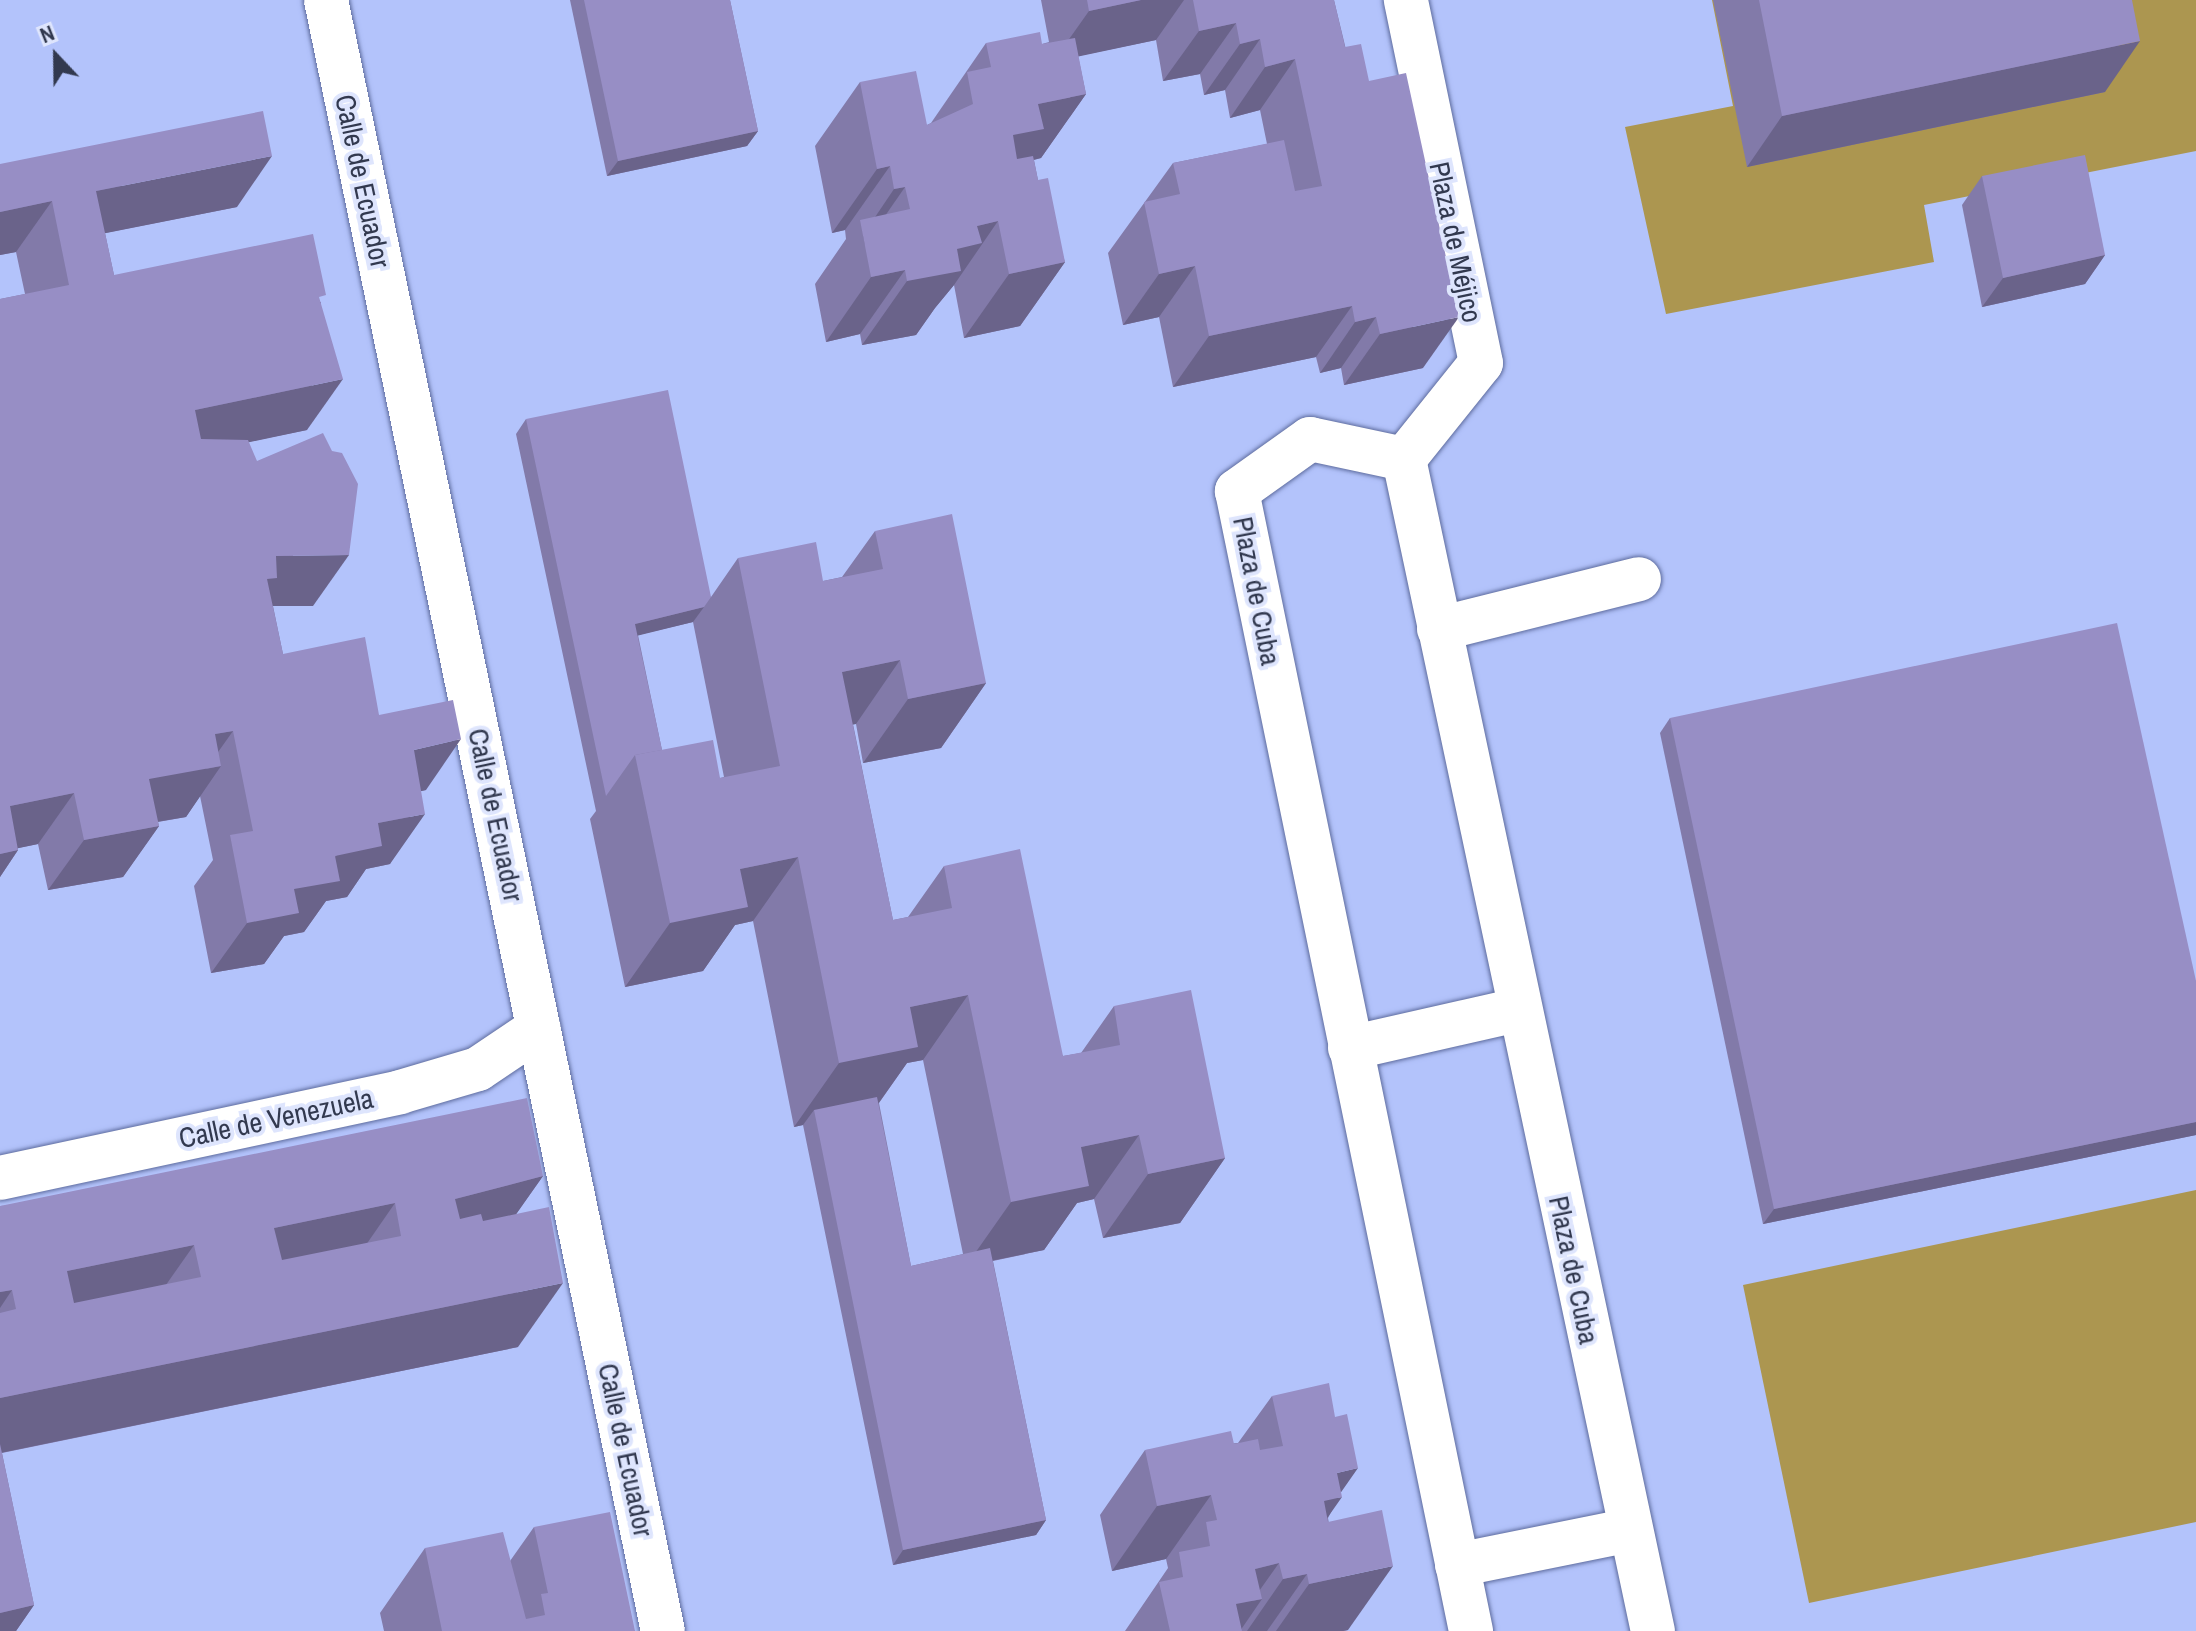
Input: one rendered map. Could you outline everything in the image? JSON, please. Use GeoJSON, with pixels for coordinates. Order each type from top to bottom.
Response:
{"type":"FeatureCollection","features":[{"type":"Feature","properties":{"kind":"street","name":"Calle de Ecuador"},"geometry":{"type":"LineString","coordinates":[[326,0],[663,1631]]}},
{"type":"Feature","properties":{"kind":"street","name":"Plaza de Méjico"},"geometry":{"type":"LineString","coordinates":[[1404,459],[1481,363],[1406,0]]}},
{"type":"Feature","properties":{"kind":"street","name":"Plaza de Cuba"},"geometry":{"type":"LineString","coordinates":[[1471,1631],[1237,491],[1310,439],[1404,459],[1517,1010],[1653,1631]]}},
{"type":"Feature","properties":{"kind":"street"},"geometry":{"type":"LineString","coordinates":[[1439,629],[1639,579]]}},
{"type":"Feature","properties":{"kind":"street"},"geometry":{"type":"LineString","coordinates":[[1350,1048],[1517,1010]]}},
{"type":"Feature","properties":{"kind":"street","name":"Calle de Venezuela"},"geometry":{"type":"LineString","coordinates":[[0,1178],[400,1092],[478,1069],[539,1028]]}},
{"type":"Feature","properties":{"kind":"street"},"geometry":{"type":"LineString","coordinates":[[1457,1565],[1631,1530]]}},
{"type":"Feature","properties":{"kind":"shaded area"},"geometry":{"type":"Polygon","coordinates":[[[1712,0],[2196,0],[2196,151],[1924,205],[1934,262],[1666,314],[1625,127],[1733,106],[1712,0]]]}},
{"type":"Feature","properties":{"kind":"shaded area"},"geometry":{"type":"Polygon","coordinates":[[[2196,1190],[2196,1522],[1809,1603],[1743,1285],[2196,1190]]]}},
{"type":"Feature","properties":{"kind":"building"},"geometry":{"type":"Polygon","coordinates":[[[584,0],[730,0],[758,131],[618,161],[584,0]]]}},
{"type":"Feature","properties":{"kind":"building"},"geometry":{"type":"Polygon","coordinates":[[[1087,0],[1141,0],[1089,11],[1087,0]]]}},
{"type":"Feature","properties":{"kind":"building"},"geometry":{"type":"Polygon","coordinates":[[[1193,0],[1334,0],[1345,47],[1361,44],[1369,81],[1406,73],[1459,317],[1380,334],[1376,317],[1355,322],[1352,306],[1209,336],[1195,266],[1159,274],[1144,202],[1180,194],[1173,163],[1284,140],[1295,191],[1322,186],[1295,59],[1265,67],[1260,39],[1240,44],[1236,23],[1199,31],[1193,0]]]}},
{"type":"Feature","properties":{"kind":"building"},"geometry":{"type":"Polygon","coordinates":[[[1759,0],[2132,0],[2140,41],[1782,116],[1759,0]]]}},
{"type":"Feature","properties":{"kind":"building"},"geometry":{"type":"Polygon","coordinates":[[[1040,32],[1042,44],[1075,38],[1086,94],[1038,104],[1044,129],[1013,135],[1017,159],[1033,156],[1038,180],[1048,178],[1065,262],[1009,274],[998,221],[977,226],[982,243],[957,249],[961,271],[907,281],[905,270],[871,277],[860,220],[910,209],[905,187],[894,189],[890,166],[877,169],[860,82],[916,71],[927,125],[973,104],[967,72],[991,67],[986,43],[1040,32]]]}},
{"type":"Feature","properties":{"kind":"building"},"geometry":{"type":"Polygon","coordinates":[[[263,111],[272,156],[96,191],[114,275],[313,234],[326,295],[319,297],[343,379],[195,410],[201,439],[248,440],[257,461],[323,433],[332,451],[342,453],[358,484],[349,555],[276,556],[277,578],[267,579],[283,654],[365,637],[379,715],[453,700],[461,739],[414,750],[425,814],[378,823],[382,846],[335,856],[340,881],[294,889],[299,913],[247,923],[230,835],[253,831],[233,731],[215,734],[221,766],[149,779],[159,826],[84,840],[74,793],[10,806],[18,850],[0,854],[0,299],[69,285],[52,201],[0,212],[0,164],[263,111]]]}},
{"type":"Feature","properties":{"kind":"building"},"geometry":{"type":"Polygon","coordinates":[[[2085,155],[2105,255],[2003,278],[1982,176],[2085,155]]]}},
{"type":"Feature","properties":{"kind":"building"},"geometry":{"type":"Polygon","coordinates":[[[668,390],[711,597],[704,607],[635,624],[662,750],[635,755],[606,796],[526,419],[668,390]]]}},
{"type":"Feature","properties":{"kind":"building"},"geometry":{"type":"Polygon","coordinates":[[[952,514],[986,683],[908,699],[900,660],[842,672],[893,920],[952,908],[944,866],[1020,849],[1063,1056],[1120,1045],[1114,1006],[1191,990],[1225,1158],[1148,1174],[1139,1135],[1081,1147],[1089,1186],[1011,1202],[968,995],[910,1007],[918,1047],[839,1063],[798,857],[740,869],[748,907],[670,923],[635,755],[713,740],[720,778],[780,766],[738,558],[816,542],[823,581],[883,569],[875,531],[952,514]]]}},
{"type":"Feature","properties":{"kind":"building"},"geometry":{"type":"Polygon","coordinates":[[[2117,623],[2196,981],[2196,1122],[1774,1209],[1670,718],[2117,623]]]}},
{"type":"Feature","properties":{"kind":"building"},"geometry":{"type":"Polygon","coordinates":[[[877,1097],[911,1266],[990,1248],[1046,1520],[903,1550],[814,1110],[877,1097]]]}},
{"type":"Feature","properties":{"kind":"building"},"geometry":{"type":"Polygon","coordinates":[[[527,1098],[543,1176],[455,1199],[460,1219],[481,1214],[483,1221],[549,1207],[563,1283],[0,1398],[0,1313],[16,1309],[12,1290],[0,1292],[0,1206],[527,1098]],[[395,1203],[274,1228],[282,1260],[401,1236],[395,1203]],[[194,1245],[67,1271],[74,1303],[201,1277],[194,1245]]]}},
{"type":"Feature","properties":{"kind":"building"},"geometry":{"type":"Polygon","coordinates":[[[1329,1383],[1335,1417],[1347,1414],[1358,1468],[1337,1473],[1342,1497],[1324,1501],[1328,1522],[1382,1510],[1393,1566],[1309,1584],[1307,1574],[1283,1579],[1279,1563],[1255,1569],[1262,1599],[1236,1604],[1242,1631],[1170,1631],[1159,1582],[1183,1577],[1179,1552],[1210,1546],[1206,1522],[1217,1520],[1211,1495],[1157,1506],[1145,1450],[1231,1431],[1234,1444],[1258,1439],[1260,1450],[1283,1446],[1272,1396],[1329,1383]]]}},
{"type":"Feature","properties":{"kind":"building"},"geometry":{"type":"Polygon","coordinates":[[[0,1444],[34,1605],[0,1613],[0,1444]]]}},
{"type":"Feature","properties":{"kind":"building"},"geometry":{"type":"Polygon","coordinates":[[[610,1512],[635,1631],[442,1631],[425,1548],[503,1532],[526,1619],[545,1615],[541,1594],[548,1593],[534,1527],[610,1512]]]}}]}
